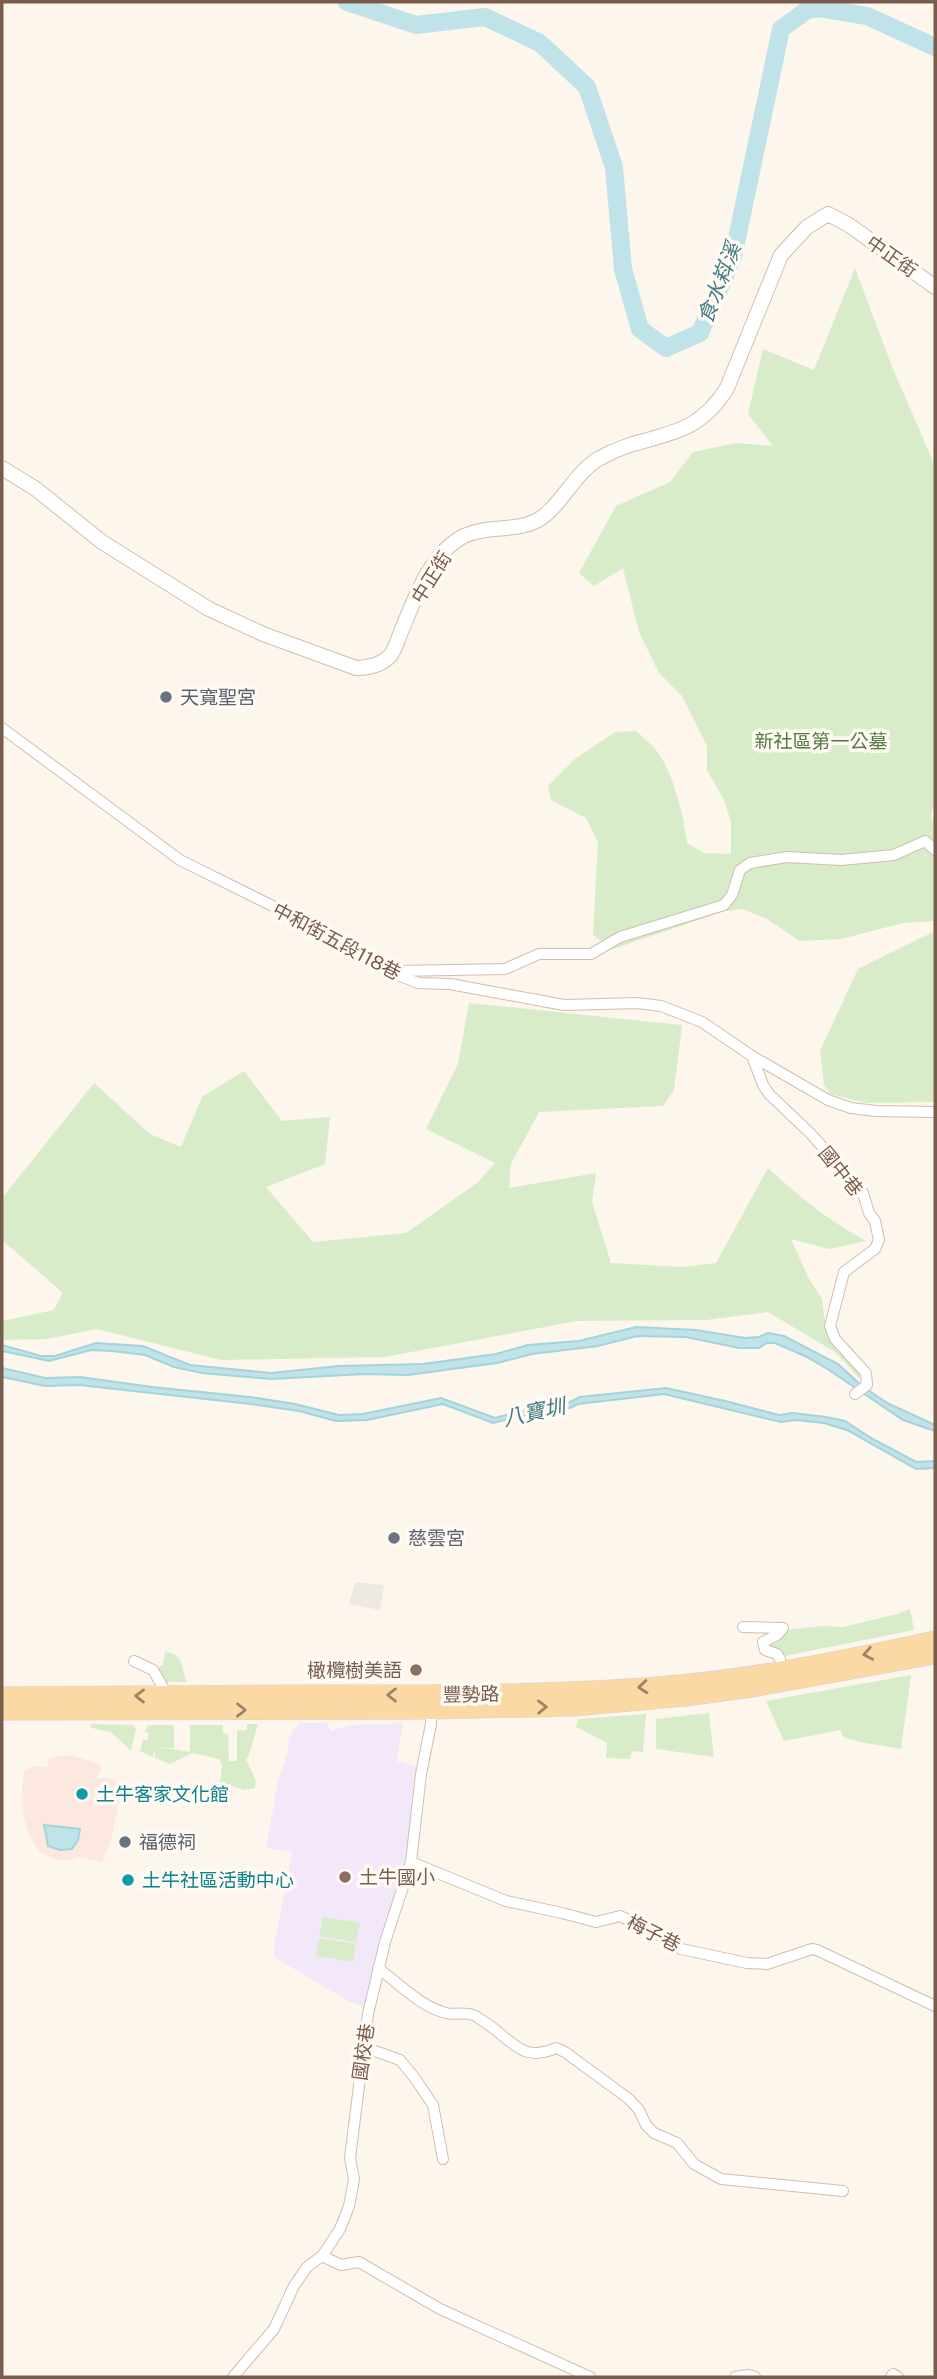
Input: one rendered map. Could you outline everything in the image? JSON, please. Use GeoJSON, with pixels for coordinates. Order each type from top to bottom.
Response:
{"type":"FeatureCollection","features":[{"type":"Feature","properties":{"kind":"main road","name":"豐勢路"},"geometry":{"type":"LineString","coordinates":[[2,1712],[431,1702],[683,1683],[827,1662],[935,1640]]}},
{"type":"Feature","properties":{"kind":"main road","name":"豐勢路"},"geometry":{"type":"LineString","coordinates":[[2,1696],[169,1696],[574,1707],[685,1697],[837,1675],[935,1655]]}},
{"type":"Feature","properties":{"kind":"street","name":"中正街"},"geometry":{"type":"LineString","coordinates":[[2,468],[36,489],[102,542],[209,609],[263,634],[355,668],[367,668],[391,655],[428,573],[450,545],[477,531],[525,525],[540,519],[587,467],[600,458],[617,450],[673,434],[705,416],[727,388],[781,255],[807,227],[828,214],[849,225],[935,287]]}},
{"type":"Feature","properties":{"kind":"street","name":"中和街五段118巷"},"geometry":{"type":"LineString","coordinates":[[2,728],[180,860],[319,929],[387,971],[418,983],[450,984],[564,1005],[637,1003],[661,1006],[702,1022],[752,1056],[828,1100],[852,1108],[876,1111],[935,1112]]}},
{"type":"Feature","properties":{"kind":"street"},"geometry":{"type":"LineString","coordinates":[[387,971],[505,969],[539,954],[591,954],[620,937],[724,905],[732,895],[740,870],[750,863],[787,857],[841,860],[894,855],[925,841],[935,850]]}},
{"type":"Feature","properties":{"kind":"street","name":"國中巷"},"geometry":{"type":"LineString","coordinates":[[752,1056],[769,1094],[811,1134],[863,1193],[874,1221],[879,1240],[875,1249],[844,1272],[830,1326],[835,1339],[866,1373],[867,1385],[855,1394]]}},
{"type":"Feature","properties":{"kind":"street"},"geometry":{"type":"LineString","coordinates":[[743,1627],[783,1628],[777,1635],[763,1642],[765,1650],[777,1654],[780,1659]]}},
{"type":"Feature","properties":{"kind":"street"},"geometry":{"type":"LineString","coordinates":[[134,1661],[153,1670],[169,1696]]}},
{"type":"Feature","properties":{"kind":"street","name":"國校巷"},"geometry":{"type":"LineString","coordinates":[[233,2377],[274,2329],[294,2286],[307,2267],[322,2256],[340,2229],[349,2206],[354,2179],[350,2158],[364,2047],[378,1968],[411,1862],[421,1774],[431,1724],[431,1702]]}},
{"type":"Feature","properties":{"kind":"street","name":"梅子巷"},"geometry":{"type":"LineString","coordinates":[[411,1862],[506,1901],[596,1922],[620,1916],[678,1944],[681,1949],[747,1963],[767,1964],[812,1949],[817,1950],[935,2006]]}},
{"type":"Feature","properties":{"kind":"street"},"geometry":{"type":"LineString","coordinates":[[378,1968],[419,1999],[444,2012],[474,2015],[523,2051],[542,2054],[556,2048],[565,2052],[629,2099],[654,2133],[677,2143],[694,2164],[721,2179],[843,2191]]}},
{"type":"Feature","properties":{"kind":"street"},"geometry":{"type":"LineString","coordinates":[[364,2047],[400,2060],[414,2077],[433,2105],[443,2159]]}},
{"type":"Feature","properties":{"kind":"street"},"geometry":{"type":"LineString","coordinates":[[322,2256],[341,2265],[359,2262],[440,2309],[590,2377]]}},
{"type":"Feature","properties":{"kind":"street"},"geometry":{"type":"LineString","coordinates":[[891,2377],[892,2374],[898,2377]]}},
{"type":"Feature","properties":{"kind":"street"},"geometry":{"type":"LineString","coordinates":[[735,2377],[755,2377]]}},
{"type":"Feature","properties":{"kind":"shaded area"},"geometry":{"type":"Polygon","coordinates":[[[355,1582],[384,1585],[380,1610],[349,1604],[355,1582]]]}},
{"type":"Feature","properties":{"kind":"shaded area","name":"土牛國小"},"geometry":{"type":"Polygon","coordinates":[[[300,1723],[327,1723],[331,1731],[350,1725],[403,1723],[397,1761],[415,1766],[417,1770],[407,1862],[367,2008],[348,2001],[274,1957],[273,1953],[292,1852],[266,1848],[289,1736],[292,1736],[292,1731],[300,1723]]]}},
{"type":"Feature","properties":{"kind":"shaded area"},"geometry":{"type":"Polygon","coordinates":[[[70,1755],[100,1764],[101,1769],[96,1778],[108,1778],[123,1784],[110,1844],[102,1862],[80,1857],[66,1861],[53,1859],[40,1852],[31,1839],[25,1822],[21,1802],[24,1771],[36,1766],[48,1767],[49,1758],[70,1755]]]}},
{"type":"Feature","properties":{"kind":"green space","name":"新社區第一公墓"},"geometry":{"type":"Polygon","coordinates":[[[855,268],[893,369],[935,466],[935,801],[931,816],[935,825],[935,921],[903,923],[841,939],[800,941],[767,919],[743,909],[725,911],[613,949],[593,935],[598,842],[586,818],[551,800],[548,786],[576,758],[615,732],[636,731],[656,750],[668,770],[687,843],[704,853],[731,854],[731,822],[724,800],[707,770],[707,746],[682,696],[659,673],[639,632],[623,568],[594,586],[579,573],[616,506],[670,482],[693,452],[737,443],[773,446],[748,414],[763,349],[814,370],[855,268]]]}},
{"type":"Feature","properties":{"kind":"green space"},"geometry":{"type":"Polygon","coordinates":[[[935,931],[935,1102],[867,1103],[830,1094],[824,1085],[820,1051],[858,969],[935,931]]]}},
{"type":"Feature","properties":{"kind":"green space"},"geometry":{"type":"Polygon","coordinates":[[[469,1003],[682,1025],[674,1090],[663,1106],[539,1112],[511,1164],[509,1188],[596,1173],[592,1202],[611,1263],[682,1267],[716,1263],[768,1168],[814,1208],[866,1241],[829,1249],[791,1239],[808,1277],[822,1299],[827,1336],[860,1372],[860,1379],[835,1352],[768,1312],[706,1320],[577,1321],[385,1357],[221,1360],[97,1329],[47,1339],[2,1340],[2,1321],[54,1310],[63,1293],[2,1240],[2,1198],[94,1083],[150,1134],[181,1147],[202,1097],[244,1071],[282,1121],[330,1117],[325,1164],[266,1187],[313,1242],[406,1233],[477,1183],[495,1163],[426,1129],[458,1064],[469,1003]]]}},
{"type":"Feature","properties":{"kind":"green space"},"geometry":{"type":"Polygon","coordinates":[[[910,1609],[914,1630],[785,1656],[767,1647],[785,1630],[843,1627],[910,1609]]]}},
{"type":"Feature","properties":{"kind":"green space"},"geometry":{"type":"Polygon","coordinates":[[[165,1651],[180,1659],[187,1682],[166,1682],[157,1669],[163,1665],[165,1651]]]}},
{"type":"Feature","properties":{"kind":"green space"},"geometry":{"type":"Polygon","coordinates":[[[911,1675],[901,1749],[843,1737],[841,1730],[784,1741],[766,1701],[911,1675]]]}},
{"type":"Feature","properties":{"kind":"green space"},"geometry":{"type":"Polygon","coordinates":[[[709,1713],[714,1757],[656,1749],[656,1719],[709,1713]]]}},
{"type":"Feature","properties":{"kind":"green space"},"geometry":{"type":"Polygon","coordinates":[[[646,1714],[643,1752],[632,1751],[630,1759],[606,1758],[607,1743],[576,1727],[578,1719],[646,1714]]]}},
{"type":"Feature","properties":{"kind":"green space"},"geometry":{"type":"Polygon","coordinates":[[[90,1724],[133,1725],[136,1729],[131,1751],[111,1732],[92,1728],[90,1724]]]}},
{"type":"Feature","properties":{"kind":"green space"},"geometry":{"type":"Polygon","coordinates":[[[247,1724],[258,1724],[246,1759],[256,1781],[255,1788],[244,1790],[220,1782],[222,1765],[219,1759],[192,1753],[170,1764],[155,1758],[155,1748],[153,1757],[140,1751],[143,1740],[148,1740],[149,1733],[145,1732],[148,1725],[174,1725],[174,1748],[158,1747],[190,1752],[190,1725],[223,1725],[223,1733],[228,1734],[229,1761],[237,1761],[237,1730],[247,1730],[247,1724]]]}},
{"type":"Feature","properties":{"kind":"green space"},"geometry":{"type":"Polygon","coordinates":[[[323,1917],[360,1923],[356,1942],[319,1936],[323,1917]]]}},
{"type":"Feature","properties":{"kind":"green space"},"geometry":{"type":"Polygon","coordinates":[[[319,1938],[356,1944],[353,1962],[316,1956],[319,1938]]]}},
{"type":"Feature","properties":{"kind":"water","name":"八寶圳"},"geometry":{"type":"Polygon","coordinates":[[[636,1327],[696,1330],[745,1338],[768,1333],[784,1336],[838,1364],[861,1385],[887,1403],[935,1425],[935,1431],[903,1420],[829,1370],[775,1343],[767,1343],[759,1348],[739,1348],[686,1337],[637,1336],[598,1346],[408,1375],[364,1374],[271,1379],[202,1373],[174,1367],[145,1355],[112,1351],[91,1350],[49,1361],[2,1351],[2,1345],[41,1356],[55,1356],[96,1343],[143,1346],[190,1365],[271,1373],[339,1366],[423,1364],[496,1354],[528,1345],[579,1341],[636,1327]]]}},
{"type":"Feature","properties":{"kind":"water","name":"八寶圳"},"geometry":{"type":"Polygon","coordinates":[[[2,1368],[45,1378],[80,1377],[250,1397],[339,1415],[363,1414],[441,1398],[495,1418],[545,1405],[568,1403],[580,1397],[666,1388],[779,1415],[793,1413],[845,1421],[916,1462],[935,1461],[935,1468],[916,1469],[847,1430],[824,1423],[796,1420],[781,1422],[664,1394],[578,1404],[570,1408],[548,1410],[493,1423],[443,1404],[367,1420],[336,1421],[299,1411],[251,1404],[79,1385],[45,1386],[2,1377],[2,1368]]]}},
{"type":"Feature","properties":{"kind":"water"},"geometry":{"type":"Polygon","coordinates":[[[44,1825],[80,1829],[78,1840],[72,1849],[60,1850],[48,1846],[44,1825]]]}},
{"type":"Feature","properties":{"kind":"waterway","name":"食水嵙溪"},"geometry":{"type":"LineString","coordinates":[[347,2],[416,25],[485,17],[540,43],[587,87],[614,167],[623,269],[640,329],[666,348],[700,333],[733,257],[781,29],[807,10],[819,8],[867,16],[935,47]]}},
{"type":"Feature","properties":{"kind":"place","name":"天寬聖宮"},"geometry":{"type":"Point","coordinates":[166,697]}},
{"type":"Feature","properties":{"kind":"place","name":"慈雲宮"},"geometry":{"type":"Point","coordinates":[394,1538]}},
{"type":"Feature","properties":{"kind":"place","name":"橄欖樹美語"},"geometry":{"type":"Point","coordinates":[416,1670]}},
{"type":"Feature","properties":{"kind":"place","name":"土牛客家文化館"},"geometry":{"type":"Point","coordinates":[82,1794]}},
{"type":"Feature","properties":{"kind":"place","name":"福德祠"},"geometry":{"type":"Point","coordinates":[125,1842]}},
{"type":"Feature","properties":{"kind":"place","name":"土牛國小"},"geometry":{"type":"Point","coordinates":[345,1877]}},
{"type":"Feature","properties":{"kind":"place","name":"土牛社區活動中心"},"geometry":{"type":"Point","coordinates":[128,1880]}}]}
